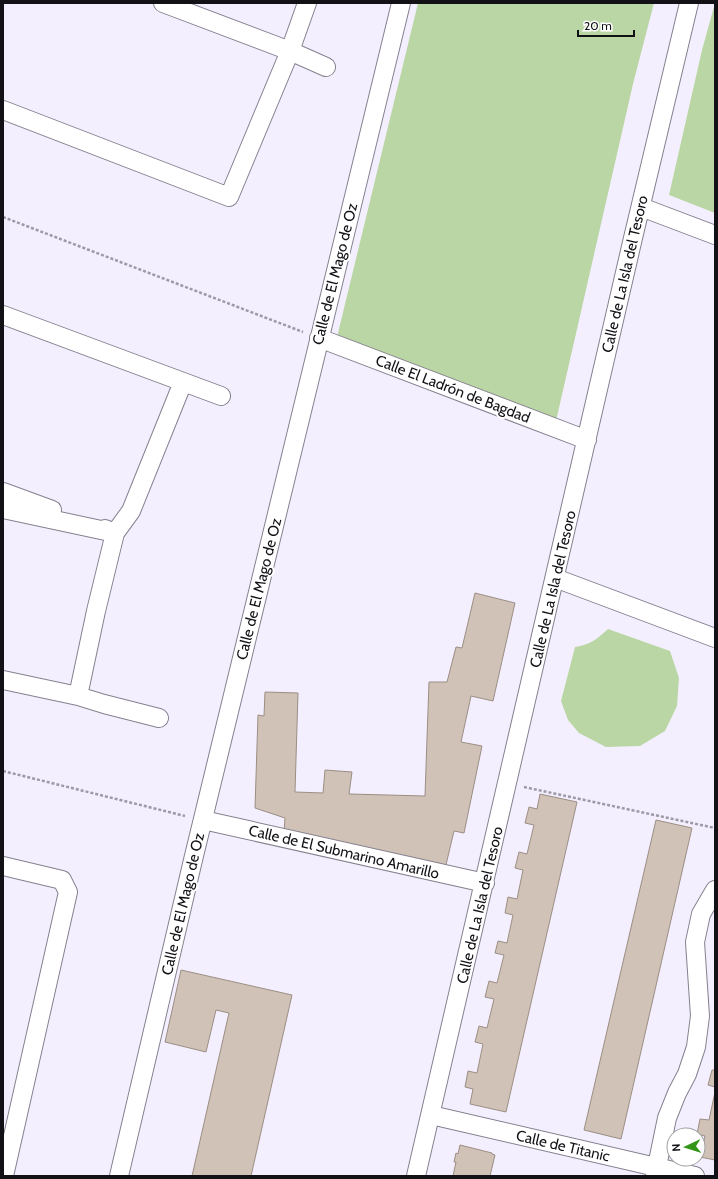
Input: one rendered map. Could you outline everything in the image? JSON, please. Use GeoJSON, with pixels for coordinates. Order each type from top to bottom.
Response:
{"type":"FeatureCollection","features":[{"type":"Feature","properties":{"kind":"street"},"geometry":{"type":"LineString","coordinates":[[163,3],[326,66]]}},
{"type":"Feature","properties":{"kind":"street"},"geometry":{"type":"LineString","coordinates":[[3,110],[229,197],[290,51],[308,3]]}},
{"type":"Feature","properties":{"kind":"street","name":"Calle de El Mago de Oz"},"geometry":{"type":"LineString","coordinates":[[119,1176],[203,820],[401,3]]}},
{"type":"Feature","properties":{"kind":"street","name":"Calle de La Isla del Tesoro"},"geometry":{"type":"LineString","coordinates":[[416,1176],[689,3]]}},
{"type":"Feature","properties":{"kind":"street"},"geometry":{"type":"LineString","coordinates":[[641,207],[715,235]]}},
{"type":"Feature","properties":{"kind":"street"},"geometry":{"type":"LineString","coordinates":[[3,315],[221,396]]}},
{"type":"Feature","properties":{"kind":"street","name":"Calle El Ladrón de Bagdad"},"geometry":{"type":"LineString","coordinates":[[319,338],[587,440]]}},
{"type":"Feature","properties":{"kind":"street"},"geometry":{"type":"LineString","coordinates":[[78,696],[96,611],[115,533],[132,511],[183,382]]}},
{"type":"Feature","properties":{"kind":"street"},"geometry":{"type":"LineString","coordinates":[[3,492],[115,533]]}},
{"type":"Feature","properties":{"kind":"street"},"geometry":{"type":"LineString","coordinates":[[3,509],[115,533]]}},
{"type":"Feature","properties":{"kind":"street"},"geometry":{"type":"LineString","coordinates":[[556,578],[715,638]]}},
{"type":"Feature","properties":{"kind":"street"},"geometry":{"type":"LineString","coordinates":[[3,680],[78,696],[159,718]]}},
{"type":"Feature","properties":{"kind":"street","name":"Calle de El Submarino Amarillo"},"geometry":{"type":"LineString","coordinates":[[203,820],[485,883]]}},
{"type":"Feature","properties":{"kind":"street"},"geometry":{"type":"LineString","coordinates":[[3,866],[62,880],[68,892],[4,1176]]}},
{"type":"Feature","properties":{"kind":"street"},"geometry":{"type":"LineString","coordinates":[[656,1172],[667,1118],[677,1093],[687,1074],[696,1048],[700,1016],[695,942],[701,914],[715,890]]}},
{"type":"Feature","properties":{"kind":"street","name":"Calle de Titanic"},"geometry":{"type":"LineString","coordinates":[[431,1115],[656,1172],[695,1176]]}},
{"type":"Feature","properties":{"kind":"path"},"geometry":{"type":"LineString","coordinates":[[3,217],[319,338]]}},
{"type":"Feature","properties":{"kind":"path"},"geometry":{"type":"LineString","coordinates":[[3,771],[203,820]]}},
{"type":"Feature","properties":{"kind":"path"},"geometry":{"type":"LineString","coordinates":[[508,783],[715,828]]}},
{"type":"Feature","properties":{"kind":"green space"},"geometry":{"type":"Polygon","coordinates":[[[418,3],[654,3],[633,84],[556,421],[337,337],[418,3]]]}},
{"type":"Feature","properties":{"kind":"green space"},"geometry":{"type":"Polygon","coordinates":[[[715,3],[715,213],[669,195],[702,50],[715,3]]]}},
{"type":"Feature","properties":{"kind":"green space"},"geometry":{"type":"Polygon","coordinates":[[[608,629],[670,651],[679,678],[677,706],[665,731],[640,746],[606,747],[579,733],[568,720],[561,701],[575,647],[593,641],[608,629]]]}},
{"type":"Feature","properties":{"kind":"building"},"geometry":{"type":"Polygon","coordinates":[[[475,593],[515,603],[493,701],[471,696],[461,742],[482,746],[464,833],[454,831],[445,869],[284,832],[285,818],[255,808],[258,715],[264,716],[265,692],[298,693],[295,792],[323,793],[325,770],[352,772],[349,794],[425,796],[429,682],[447,682],[456,647],[462,648],[475,593]]]}},
{"type":"Feature","properties":{"kind":"building"},"geometry":{"type":"Polygon","coordinates":[[[540,794],[577,802],[506,1112],[470,1104],[473,1089],[465,1087],[468,1071],[477,1073],[483,1044],[475,1042],[479,1026],[487,1028],[494,999],[485,997],[489,981],[497,983],[504,955],[495,953],[498,941],[507,943],[513,915],[505,913],[508,897],[517,899],[523,870],[515,868],[519,852],[527,854],[534,825],[525,823],[529,807],[537,809],[540,794]]]}},
{"type":"Feature","properties":{"kind":"building"},"geometry":{"type":"Polygon","coordinates":[[[656,820],[692,828],[621,1139],[584,1130],[656,820]]]}},
{"type":"Feature","properties":{"kind":"building"},"geometry":{"type":"Polygon","coordinates":[[[181,970],[292,995],[251,1176],[192,1176],[229,1013],[216,1010],[206,1052],[165,1042],[181,970]]]}},
{"type":"Feature","properties":{"kind":"building"},"geometry":{"type":"Polygon","coordinates":[[[712,1070],[715,1070],[715,1087],[708,1085],[712,1070]]]}},
{"type":"Feature","properties":{"kind":"building"},"geometry":{"type":"Polygon","coordinates":[[[715,1092],[715,1160],[706,1158],[706,1127],[698,1127],[700,1119],[709,1120],[715,1092]]]}},
{"type":"Feature","properties":{"kind":"building"},"geometry":{"type":"Polygon","coordinates":[[[460,1145],[495,1155],[490,1176],[453,1176],[456,1153],[458,1154],[460,1145]]]}}]}
